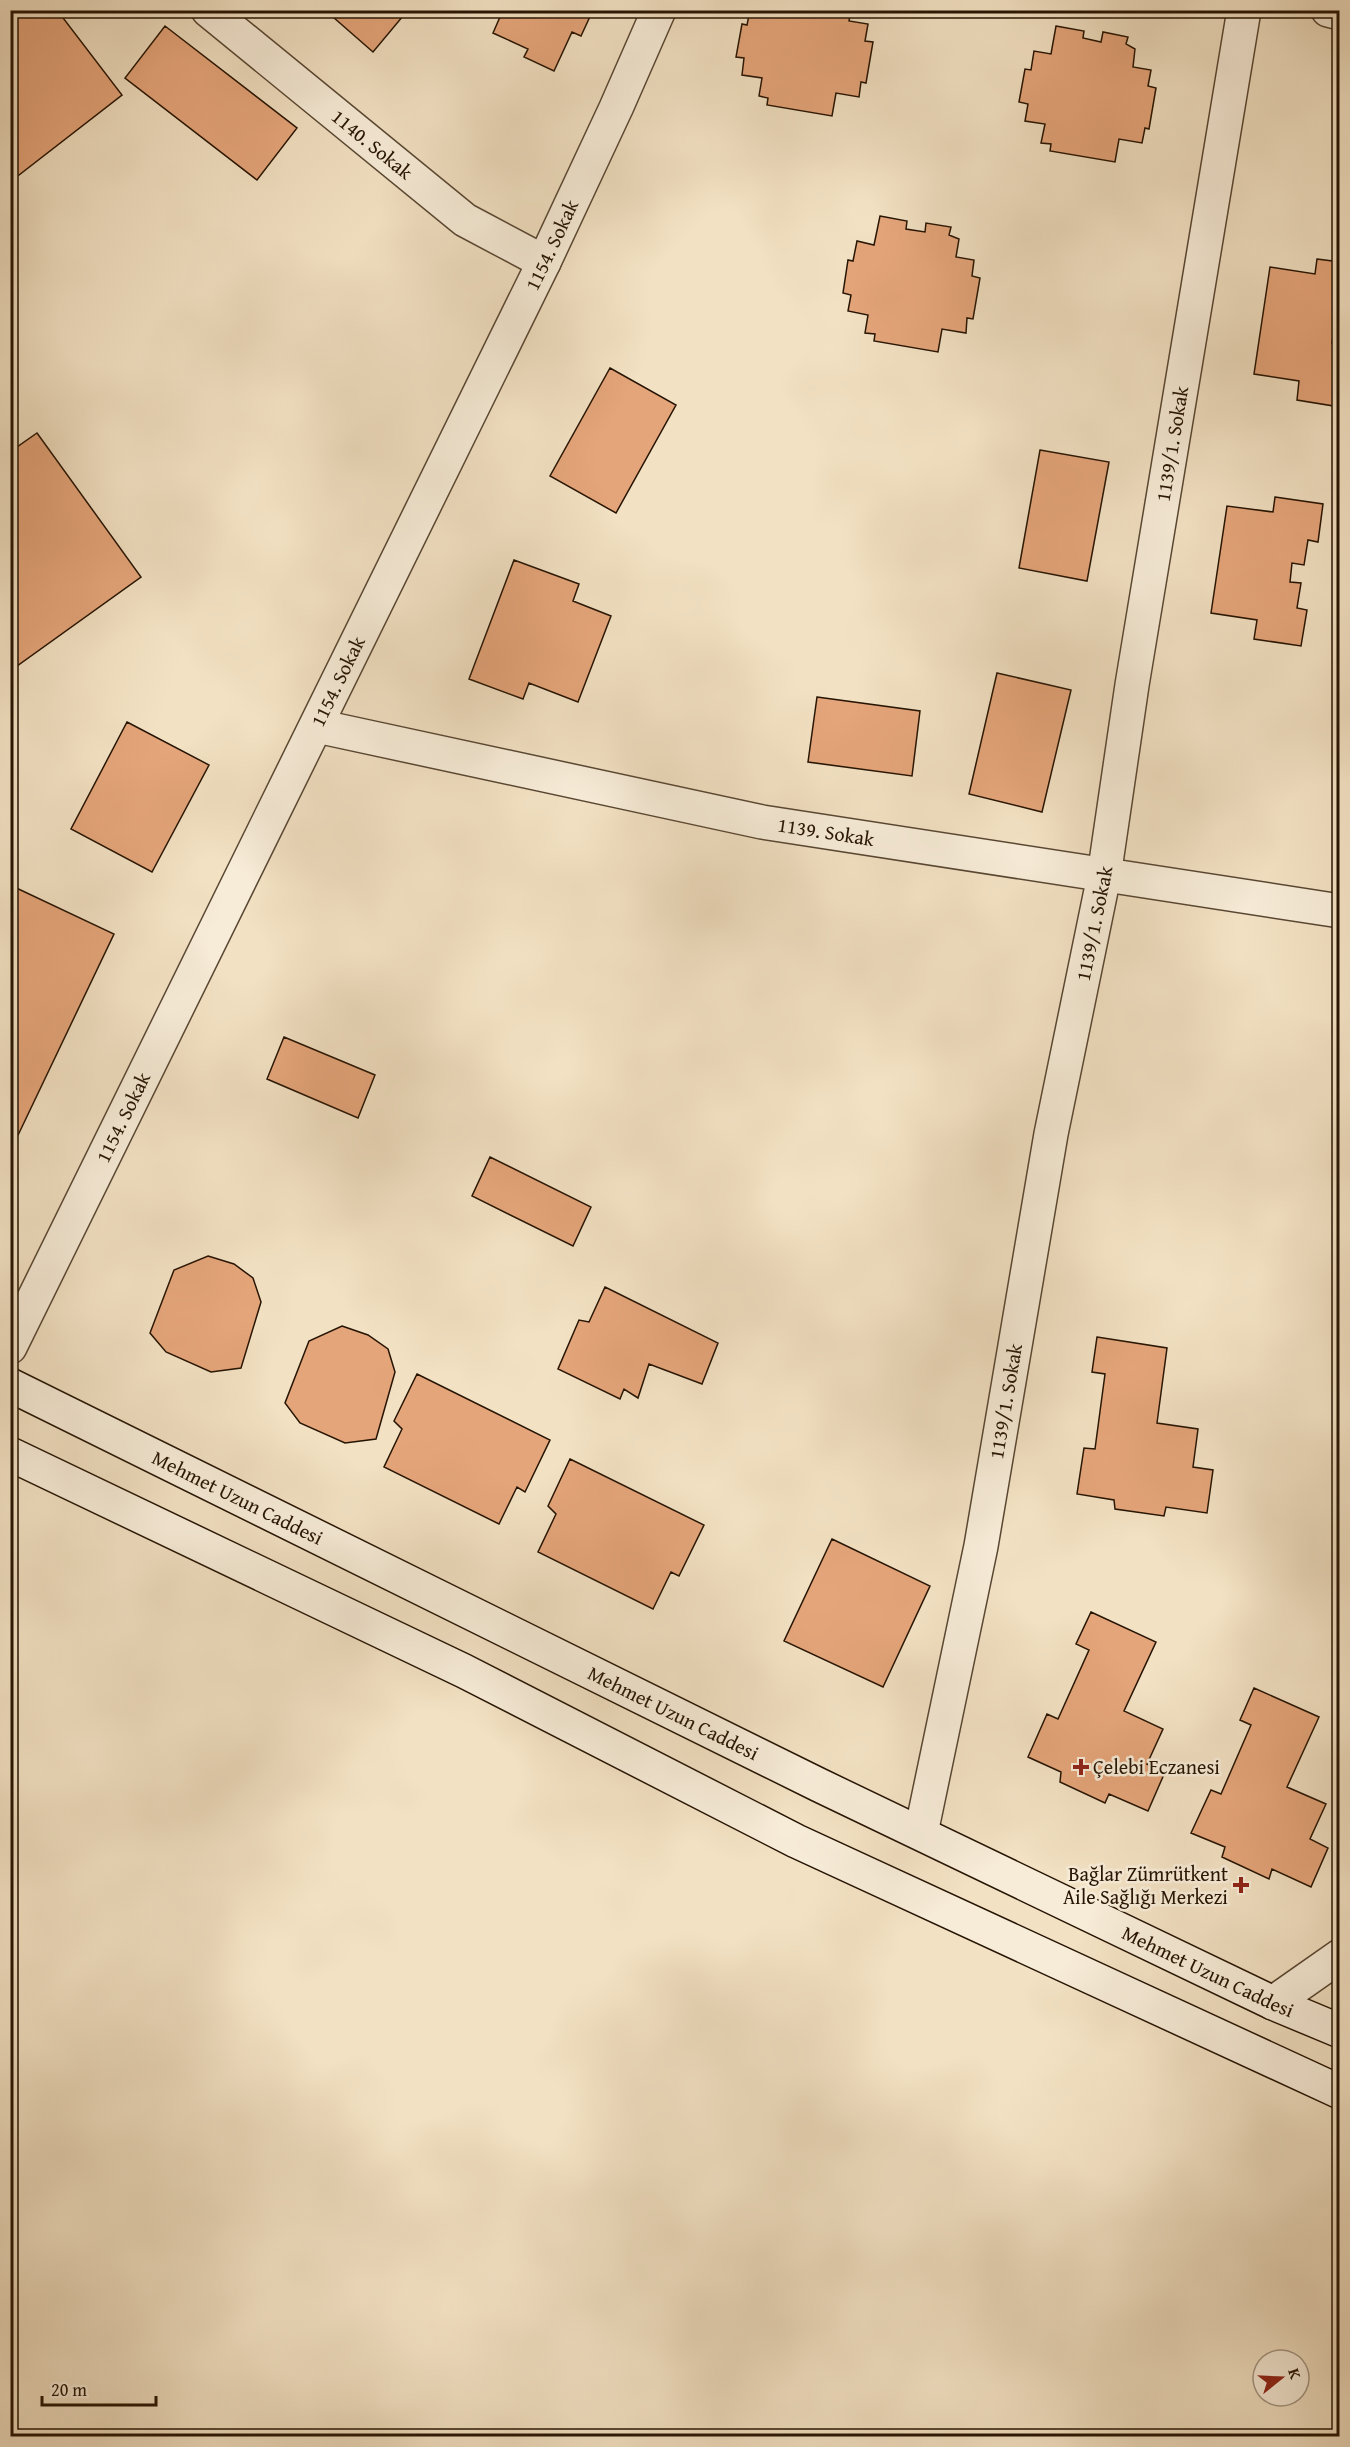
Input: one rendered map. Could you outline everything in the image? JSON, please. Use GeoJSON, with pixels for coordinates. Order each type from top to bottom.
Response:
{"type":"FeatureCollection","features":[{"type":"Feature","properties":{"kind":"street","name":"1140. Sokak"},"geometry":{"type":"LineString","coordinates":[[208,10],[465,220],[544,262]]}},
{"type":"Feature","properties":{"kind":"street","name":"1154. Sokak"},"geometry":{"type":"LineString","coordinates":[[10,1347],[544,262],[616,108],[658,10]]}},
{"type":"Feature","properties":{"kind":"street","name":"1139/1. Sokak"},"geometry":{"type":"LineString","coordinates":[[921,1833],[981,1546],[1052,1134],[1104,876],[1132,685],[1244,10]]}},
{"type":"Feature","properties":{"kind":"street"},"geometry":{"type":"LineString","coordinates":[[1328,10],[1340,13]]}},
{"type":"Feature","properties":{"kind":"street","name":"1139. Sokak"},"geometry":{"type":"LineString","coordinates":[[317,726],[762,822],[1340,911]]}},
{"type":"Feature","properties":{"kind":"street","name":"Mehmet Uzun Caddesi"},"geometry":{"type":"LineString","coordinates":[[10,1385],[819,1785],[1273,2003],[1340,2031]]}},
{"type":"Feature","properties":{"kind":"street"},"geometry":{"type":"LineString","coordinates":[[10,1454],[464,1671],[796,1841],[1340,2091]]}},
{"type":"Feature","properties":{"kind":"street"},"geometry":{"type":"LineString","coordinates":[[1273,2003],[1340,1956]]}},
{"type":"Feature","properties":{"kind":"building"},"geometry":{"type":"Polygon","coordinates":[[[27,10],[57,10],[122,95],[10,182],[10,23],[27,10]]]}},
{"type":"Feature","properties":{"kind":"building"},"geometry":{"type":"Polygon","coordinates":[[[325,10],[408,10],[373,52],[325,10]]]}},
{"type":"Feature","properties":{"kind":"building"},"geometry":{"type":"Polygon","coordinates":[[[503,10],[593,10],[581,36],[572,32],[554,71],[524,57],[528,49],[493,33],[503,10]]]}},
{"type":"Feature","properties":{"kind":"building"},"geometry":{"type":"Polygon","coordinates":[[[750,10],[851,10],[849,21],[868,24],[865,41],[873,42],[866,83],[861,82],[859,97],[836,93],[832,116],[767,105],[768,98],[759,96],[762,78],[742,75],[744,58],[736,57],[742,24],[747,25],[750,10]]]}},
{"type":"Feature","properties":{"kind":"building"},"geometry":{"type":"Polygon","coordinates":[[[165,26],[297,128],[257,180],[125,78],[165,26]]]}},
{"type":"Feature","properties":{"kind":"building"},"geometry":{"type":"Polygon","coordinates":[[[1056,26],[1084,31],[1083,38],[1101,42],[1103,32],[1128,37],[1126,44],[1135,49],[1133,67],[1151,70],[1148,86],[1156,88],[1149,129],[1145,128],[1142,143],[1119,139],[1115,162],[1050,151],[1051,144],[1041,143],[1045,124],[1025,121],[1028,104],[1019,102],[1025,69],[1031,70],[1034,51],[1051,54],[1056,26]]]}},
{"type":"Feature","properties":{"kind":"building"},"geometry":{"type":"Polygon","coordinates":[[[880,216],[907,221],[906,229],[925,232],[926,223],[951,227],[949,235],[959,239],[956,257],[974,260],[972,276],[980,278],[973,319],[967,318],[966,333],[942,329],[938,352],[874,341],[875,334],[865,333],[868,315],[848,311],[851,295],[843,293],[848,260],[853,261],[857,241],[874,245],[880,216]]]}},
{"type":"Feature","properties":{"kind":"building"},"geometry":{"type":"Polygon","coordinates":[[[1317,259],[1340,262],[1340,325],[1335,325],[1332,343],[1340,344],[1340,407],[1297,400],[1299,381],[1254,374],[1270,267],[1315,274],[1317,259]]]}},
{"type":"Feature","properties":{"kind":"building"},"geometry":{"type":"Polygon","coordinates":[[[610,368],[676,405],[616,513],[550,476],[610,368]]]}},
{"type":"Feature","properties":{"kind":"building"},"geometry":{"type":"Polygon","coordinates":[[[37,433],[141,577],[10,671],[10,452],[37,433]]]}},
{"type":"Feature","properties":{"kind":"building"},"geometry":{"type":"Polygon","coordinates":[[[1040,450],[1109,462],[1087,581],[1019,568],[1040,450]]]}},
{"type":"Feature","properties":{"kind":"building"},"geometry":{"type":"Polygon","coordinates":[[[1275,497],[1323,504],[1318,542],[1308,540],[1304,565],[1292,563],[1290,582],[1301,583],[1297,608],[1307,610],[1301,646],[1254,639],[1257,620],[1211,613],[1227,506],[1273,512],[1275,497]]]}},
{"type":"Feature","properties":{"kind":"building"},"geometry":{"type":"Polygon","coordinates":[[[514,560],[579,584],[573,601],[611,616],[578,702],[529,683],[523,699],[469,679],[514,560]]]}},
{"type":"Feature","properties":{"kind":"building"},"geometry":{"type":"Polygon","coordinates":[[[997,673],[1071,690],[1042,812],[969,794],[997,673]]]}},
{"type":"Feature","properties":{"kind":"building"},"geometry":{"type":"Polygon","coordinates":[[[817,697],[920,711],[912,776],[808,762],[817,697]]]}},
{"type":"Feature","properties":{"kind":"building"},"geometry":{"type":"Polygon","coordinates":[[[127,722],[209,765],[152,872],[71,829],[127,722]]]}},
{"type":"Feature","properties":{"kind":"building"},"geometry":{"type":"Polygon","coordinates":[[[10,885],[114,934],[10,1152],[10,885]]]}},
{"type":"Feature","properties":{"kind":"building"},"geometry":{"type":"Polygon","coordinates":[[[284,1037],[375,1075],[358,1118],[267,1079],[284,1037]]]}},
{"type":"Feature","properties":{"kind":"building"},"geometry":{"type":"Polygon","coordinates":[[[490,1157],[591,1207],[573,1246],[472,1196],[490,1157]]]}},
{"type":"Feature","properties":{"kind":"building"},"geometry":{"type":"Polygon","coordinates":[[[208,1256],[234,1264],[253,1278],[261,1302],[241,1368],[211,1372],[166,1352],[150,1333],[174,1270],[208,1256]]]}},
{"type":"Feature","properties":{"kind":"building"},"geometry":{"type":"Polygon","coordinates":[[[605,1287],[718,1343],[702,1384],[649,1364],[638,1398],[624,1389],[620,1399],[558,1369],[579,1320],[589,1322],[605,1287]]]}},
{"type":"Feature","properties":{"kind":"building"},"geometry":{"type":"Polygon","coordinates":[[[342,1326],[368,1335],[388,1349],[395,1372],[376,1439],[345,1443],[300,1423],[285,1403],[309,1341],[342,1326]]]}},
{"type":"Feature","properties":{"kind":"building"},"geometry":{"type":"Polygon","coordinates":[[[1097,1337],[1167,1348],[1157,1423],[1198,1429],[1193,1467],[1213,1470],[1207,1513],[1166,1507],[1164,1516],[1115,1509],[1114,1500],[1077,1494],[1084,1448],[1095,1449],[1105,1374],[1092,1372],[1097,1337]]]}},
{"type":"Feature","properties":{"kind":"building"},"geometry":{"type":"Polygon","coordinates":[[[417,1374],[550,1440],[525,1492],[517,1487],[499,1524],[384,1467],[402,1429],[394,1421],[417,1374]]]}},
{"type":"Feature","properties":{"kind":"building"},"geometry":{"type":"Polygon","coordinates":[[[570,1459],[704,1525],[679,1576],[671,1572],[653,1609],[538,1552],[556,1514],[548,1506],[570,1459]]]}},
{"type":"Feature","properties":{"kind":"building"},"geometry":{"type":"Polygon","coordinates":[[[832,1539],[930,1586],[883,1687],[784,1641],[832,1539]]]}},
{"type":"Feature","properties":{"kind":"building"},"geometry":{"type":"Polygon","coordinates":[[[1091,1612],[1156,1642],[1124,1711],[1163,1729],[1147,1764],[1165,1772],[1148,1811],[1109,1794],[1105,1803],[1060,1782],[1061,1772],[1028,1757],[1047,1714],[1058,1719],[1089,1650],[1076,1644],[1091,1612]]]}},
{"type":"Feature","properties":{"kind":"building"},"geometry":{"type":"Polygon","coordinates":[[[1254,1688],[1319,1717],[1287,1787],[1326,1804],[1310,1839],[1328,1848],[1311,1887],[1272,1869],[1269,1879],[1222,1857],[1225,1847],[1191,1833],[1211,1790],[1221,1794],[1251,1725],[1240,1720],[1254,1688]]]}},
{"type":"Feature","properties":{"kind":"place","name":"Çelebi Eczanesi"},"geometry":{"type":"Point","coordinates":[1081,1767]}},
{"type":"Feature","properties":{"kind":"place","name":"Bağlar Zümrütkent Aile Sağlığı Merkezi"},"geometry":{"type":"Point","coordinates":[1241,1885]}}]}
